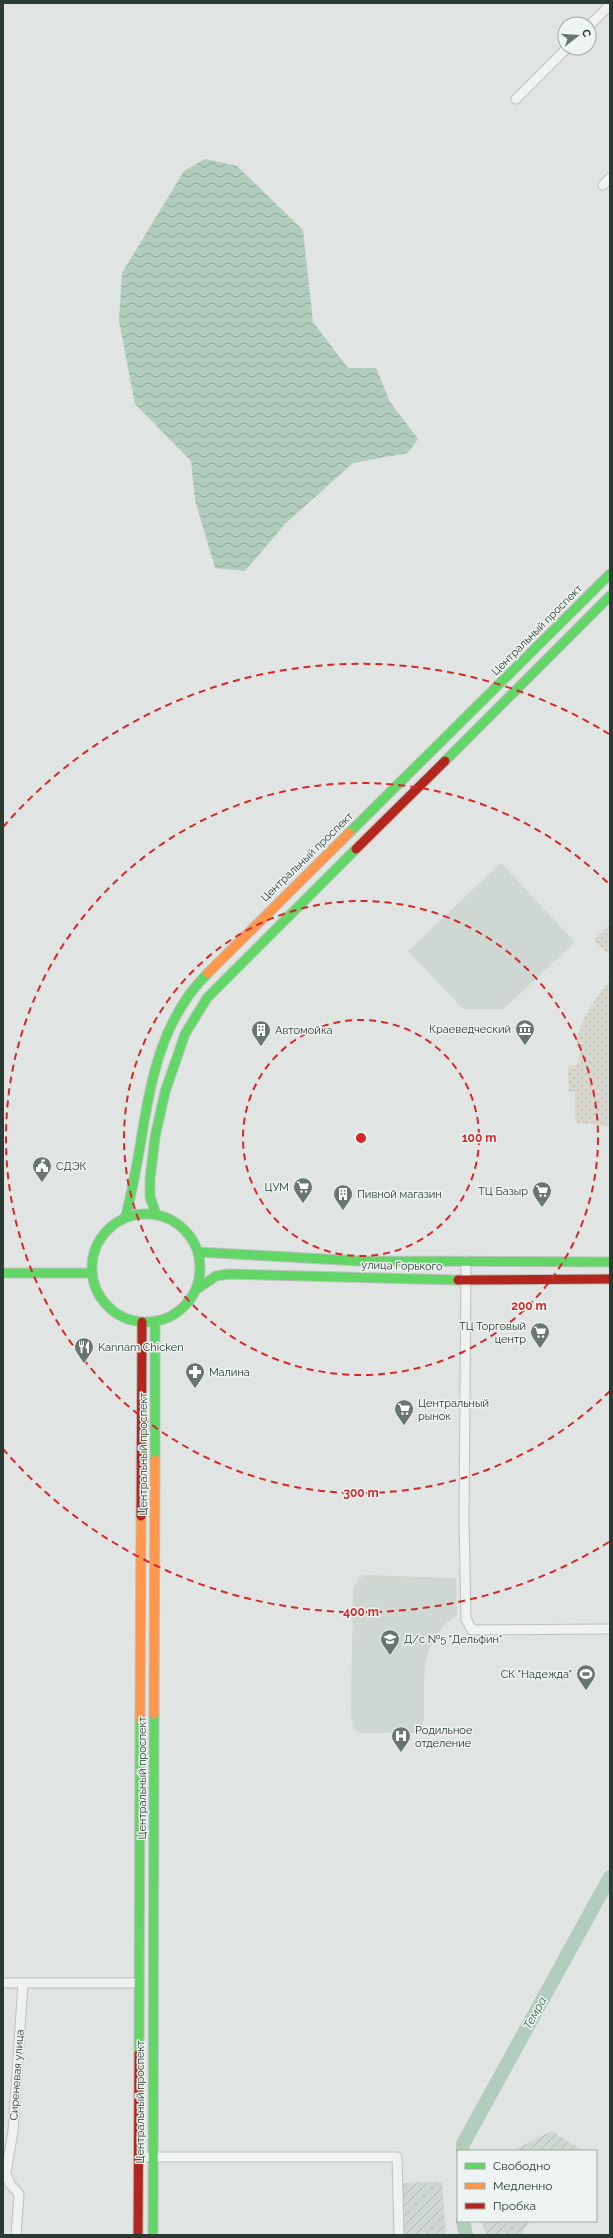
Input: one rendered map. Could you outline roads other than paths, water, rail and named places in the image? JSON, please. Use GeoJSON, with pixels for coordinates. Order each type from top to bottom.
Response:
{"type":"FeatureCollection","features":[{"type":"Feature","properties":{"kind":"main road","name":"Центральный проспект"},"geometry":{"type":"LineString","coordinates":[[125,1218],[131,1200],[146,1103],[159,1056],[170,1027],[180,1007],[195,986],[610,574]]}},
{"type":"Feature","properties":{"kind":"main road"},"geometry":{"type":"LineString","coordinates":[[156,1214],[150,1199],[156,1139],[165,1093],[185,1035],[207,998],[610,596]]}},
{"type":"Feature","properties":{"kind":"main road"},"geometry":{"type":"LineString","coordinates":[[430,753],[442,764]]}},
{"type":"Feature","properties":{"kind":"main road"},"geometry":{"type":"LineString","coordinates":[[170,1027],[185,1035]]}},
{"type":"Feature","properties":{"kind":"main road"},"geometry":{"type":"LineString","coordinates":[[140,1214],[156,1214],[169,1218],[180,1225],[189,1235],[198,1252],[200,1272],[197,1289],[181,1309],[169,1317],[155,1321],[142,1322],[122,1316],[105,1303],[98,1291],[91,1273],[95,1251],[101,1238],[116,1223],[125,1218],[140,1214]]}},
{"type":"Feature","properties":{"kind":"main road","name":"улица Горького"},"geometry":{"type":"LineString","coordinates":[[198,1252],[227,1255],[359,1261],[610,1262]]}},
{"type":"Feature","properties":{"kind":"main road"},"geometry":{"type":"LineString","coordinates":[[3,1273],[91,1273]]}},
{"type":"Feature","properties":{"kind":"main road","name":"улица Горького"},"geometry":{"type":"LineString","coordinates":[[197,1289],[216,1276],[228,1274],[465,1280],[610,1279]]}},
{"type":"Feature","properties":{"kind":"main road","name":"Центральный проспект"},"geometry":{"type":"LineString","coordinates":[[153,2235],[155,1321]]}},
{"type":"Feature","properties":{"kind":"main road","name":"Центральный проспект"},"geometry":{"type":"LineString","coordinates":[[138,2235],[142,1322]]}},
{"type":"Feature","properties":{"kind":"street"},"geometry":{"type":"LineString","coordinates":[[597,18],[610,5]]}},
{"type":"Feature","properties":{"kind":"street"},"geometry":{"type":"LineString","coordinates":[[516,99],[559,56]]}},
{"type":"Feature","properties":{"kind":"street"},"geometry":{"type":"LineString","coordinates":[[603,185],[610,178]]}},
{"type":"Feature","properties":{"kind":"street"},"geometry":{"type":"LineString","coordinates":[[466,1261],[464,1520],[466,1619],[472,1630],[610,1629]]}},
{"type":"Feature","properties":{"kind":"street"},"geometry":{"type":"LineString","coordinates":[[3,1982],[138,1983]]}},
{"type":"Feature","properties":{"kind":"street","name":"Сиреневая улица"},"geometry":{"type":"LineString","coordinates":[[16,2235],[19,2194],[10,2184],[6,2173],[13,2132],[23,1983]]}},
{"type":"Feature","properties":{"kind":"street"},"geometry":{"type":"LineString","coordinates":[[138,2157],[397,2157],[399,2235]]}},
{"type":"Feature","properties":{"kind":"water"},"geometry":{"type":"Polygon","coordinates":[[[205,159],[237,166],[303,230],[313,322],[348,368],[376,368],[390,402],[418,439],[408,453],[353,463],[285,524],[245,571],[215,568],[195,500],[191,461],[135,404],[119,321],[122,273],[184,171],[205,159]]]}},
{"type":"Feature","properties":{"kind":"waterway","name":"Темра"},"geometry":{"type":"LineString","coordinates":[[463,2150],[463,2144],[610,1877]]}},
{"type":"Feature","properties":{"kind":"waterway","name":"Темра"},"geometry":{"type":"LineString","coordinates":[[463,2222],[466,2235]]}},
{"type":"Feature","properties":{"kind":"place","name":"Краеведческий"},"geometry":{"type":"Point","coordinates":[525,1046]}},
{"type":"Feature","properties":{"kind":"place","name":"Автомойка"},"geometry":{"type":"Point","coordinates":[261,1047]}},
{"type":"Feature","properties":{"kind":"place","name":"СДЭК"},"geometry":{"type":"Point","coordinates":[42,1183]}},
{"type":"Feature","properties":{"kind":"place","name":"ЦУМ"},"geometry":{"type":"Point","coordinates":[303,1204]}},
{"type":"Feature","properties":{"kind":"place","name":"ТЦ Базыр"},"geometry":{"type":"Point","coordinates":[542,1208]}},
{"type":"Feature","properties":{"kind":"place","name":"Пивной магазин"},"geometry":{"type":"Point","coordinates":[343,1211]}},
{"type":"Feature","properties":{"kind":"place","name":"ТЦ Торговый центр"},"geometry":{"type":"Point","coordinates":[540,1349]}},
{"type":"Feature","properties":{"kind":"place","name":"Kannam Chicken"},"geometry":{"type":"Point","coordinates":[84,1364]}},
{"type":"Feature","properties":{"kind":"place","name":"Малина"},"geometry":{"type":"Point","coordinates":[195,1389]}},
{"type":"Feature","properties":{"kind":"place","name":"Центральный рынок"},"geometry":{"type":"Point","coordinates":[404,1426]}},
{"type":"Feature","properties":{"kind":"place","name":"Д/c №5 \"Дельфин\""},"geometry":{"type":"Point","coordinates":[390,1656]}},
{"type":"Feature","properties":{"kind":"place","name":"СК \"Надежда\""},"geometry":{"type":"Point","coordinates":[586,1691]}},
{"type":"Feature","properties":{"kind":"place","name":"Родильное отделение"},"geometry":{"type":"Point","coordinates":[401,1753]}}]}
